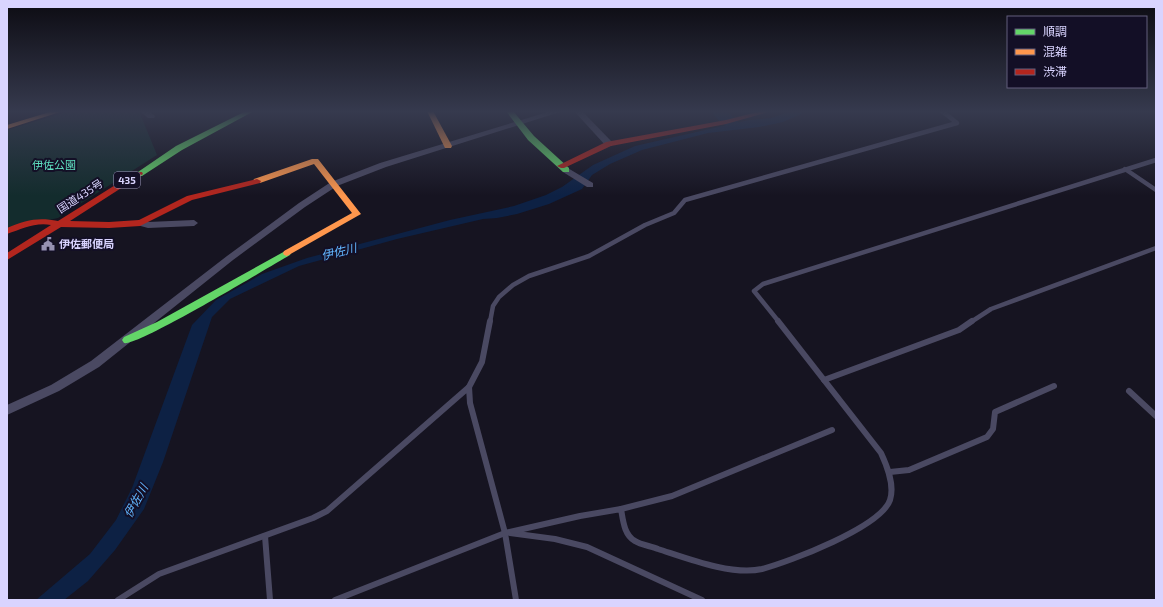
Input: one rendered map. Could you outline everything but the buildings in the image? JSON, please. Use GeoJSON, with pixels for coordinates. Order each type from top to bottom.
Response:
{"type":"FeatureCollection","features":[{"type":"Feature","properties":{"kind":"main road","name":"国道435号"},"geometry":{"type":"LineString","coordinates":[[7,257],[178,148],[195,139]]}},
{"type":"Feature","properties":{"kind":"main road"},"geometry":{"type":"LineString","coordinates":[[445,139],[448,146]]}},
{"type":"Feature","properties":{"kind":"main road"},"geometry":{"type":"LineString","coordinates":[[534,139],[564,168],[609,144],[634,139]]}},
{"type":"Feature","properties":{"kind":"main road"},"geometry":{"type":"LineString","coordinates":[[7,231],[27,222],[44,221],[59,224],[109,225],[140,223],[190,198],[252,183],[315,161],[357,214],[160,325],[127,340]]}},
{"type":"Feature","properties":{"kind":"street"},"geometry":{"type":"LineString","coordinates":[[7,410],[33,399],[95,364],[230,258],[302,205],[334,184],[383,164],[469,139]]}},
{"type":"Feature","properties":{"kind":"street"},"geometry":{"type":"LineString","coordinates":[[605,139],[609,144]]}},
{"type":"Feature","properties":{"kind":"street"},"geometry":{"type":"LineString","coordinates":[[564,168],[590,186]]}},
{"type":"Feature","properties":{"kind":"street"},"geometry":{"type":"LineString","coordinates":[[140,223],[148,225],[194,222]]}},
{"type":"Feature","properties":{"kind":"lane"},"geometry":{"type":"LineString","coordinates":[[118,600],[159,574],[265,536],[327,511],[469,387],[482,362],[493,306],[499,297],[513,284],[529,276],[589,256],[645,225],[674,213],[680,204],[685,200],[899,139]]}},
{"type":"Feature","properties":{"kind":"lane"},"geometry":{"type":"LineString","coordinates":[[621,510],[625,530],[634,541],[729,569],[748,570],[761,569],[852,533],[878,517],[890,501],[891,485],[890,472],[881,453],[754,291],[763,284],[1156,160]]}},
{"type":"Feature","properties":{"kind":"lane"},"geometry":{"type":"LineString","coordinates":[[1125,169],[1156,190]]}},
{"type":"Feature","properties":{"kind":"lane"},"geometry":{"type":"LineString","coordinates":[[824,380],[959,330],[991,309],[1156,248]]}},
{"type":"Feature","properties":{"kind":"lane"},"geometry":{"type":"LineString","coordinates":[[890,472],[909,470],[987,437],[993,430],[995,412],[1054,386]]}},
{"type":"Feature","properties":{"kind":"lane"},"geometry":{"type":"LineString","coordinates":[[469,387],[470,403],[505,532],[516,600]]}},
{"type":"Feature","properties":{"kind":"lane"},"geometry":{"type":"LineString","coordinates":[[1129,391],[1156,416]]}},
{"type":"Feature","properties":{"kind":"lane"},"geometry":{"type":"LineString","coordinates":[[335,600],[505,532],[580,516],[621,510],[672,496],[832,430]]}},
{"type":"Feature","properties":{"kind":"lane"},"geometry":{"type":"LineString","coordinates":[[505,532],[555,539],[587,547],[702,600]]}},
{"type":"Feature","properties":{"kind":"lane"},"geometry":{"type":"LineString","coordinates":[[265,536],[270,600]]}},
{"type":"Feature","properties":{"kind":"green space","name":"伊佐公園"},"geometry":{"type":"Polygon","coordinates":[[[7,139],[151,139],[157,155],[58,218],[7,229],[7,139]]]}},
{"type":"Feature","properties":{"kind":"water","name":"伊佐川"},"geometry":{"type":"Polygon","coordinates":[[[664,139],[683,139],[642,150],[610,164],[592,175],[582,189],[549,204],[517,214],[483,219],[397,239],[299,266],[230,299],[212,317],[163,462],[144,509],[115,550],[88,581],[64,600],[36,600],[90,554],[116,520],[132,488],[192,325],[216,300],[262,274],[307,258],[450,220],[514,206],[546,195],[562,187],[593,165],[635,146],[664,139]]]}},
{"type":"Feature","properties":{"kind":"traffic: fast"},"geometry":{"type":"LineString","coordinates":[[139,174],[179,148],[196,139]]}},
{"type":"Feature","properties":{"kind":"traffic: fast"},"geometry":{"type":"LineString","coordinates":[[532,139],[566,170]]}},
{"type":"Feature","properties":{"kind":"traffic: fast"},"geometry":{"type":"LineString","coordinates":[[127,340],[160,325],[287,253]]}},
{"type":"Feature","properties":{"kind":"traffic: slow"},"geometry":{"type":"LineString","coordinates":[[445,139],[448,146]]}},
{"type":"Feature","properties":{"kind":"traffic: slow"},"geometry":{"type":"LineString","coordinates":[[257,181],[315,161],[357,214],[287,253]]}},
{"type":"Feature","properties":{"kind":"traffic: jam"},"geometry":{"type":"LineString","coordinates":[[561,166],[609,144],[634,139]]}},
{"type":"Feature","properties":{"kind":"traffic: jam"},"geometry":{"type":"LineString","coordinates":[[7,257],[139,174]]}},
{"type":"Feature","properties":{"kind":"traffic: jam"},"geometry":{"type":"LineString","coordinates":[[7,231],[27,223],[44,221],[59,224],[109,225],[140,223],[190,198],[257,181]]}},
{"type":"Feature","properties":{"kind":"place","name":"伊佐郵便局"},"geometry":{"type":"Point","coordinates":[48,244]}}]}
